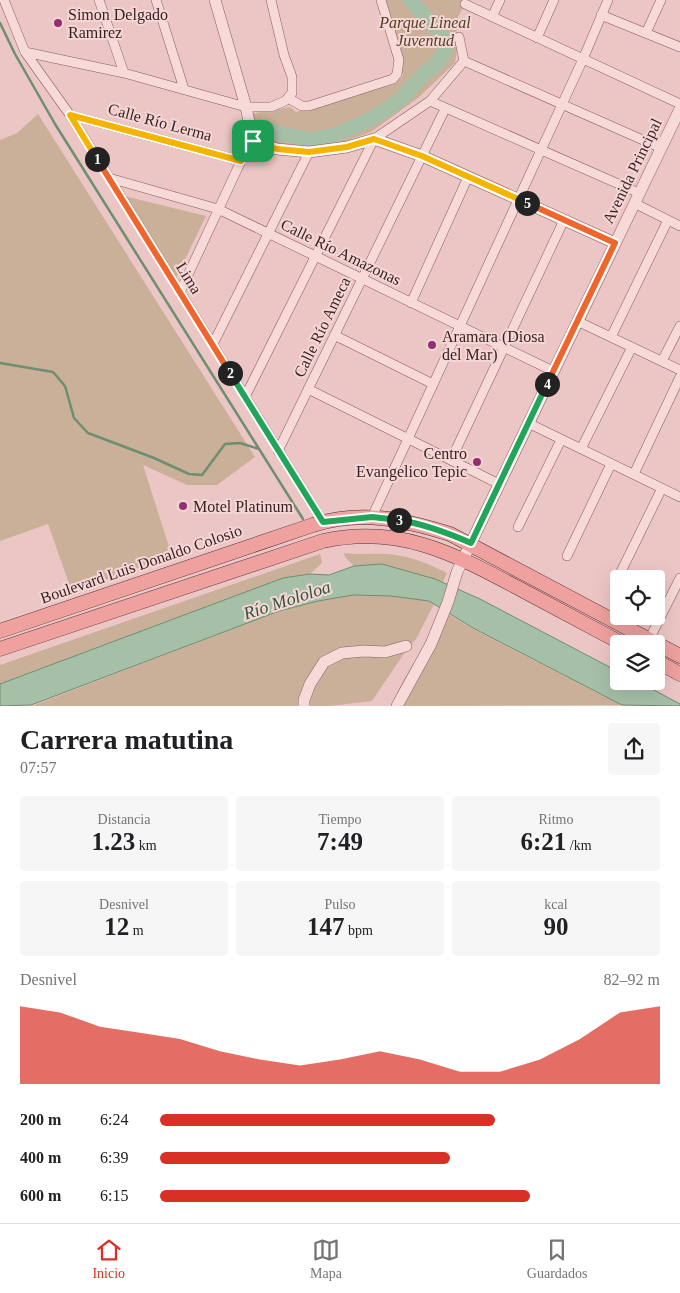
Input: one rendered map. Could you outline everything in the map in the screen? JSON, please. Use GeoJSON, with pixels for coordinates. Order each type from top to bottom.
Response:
{"type":"FeatureCollection","features":[{"type":"Feature","properties":{"kind":"main road","name":"Boulevard Luis Donaldo Colosio"},"geometry":{"type":"LineString","coordinates":[[0,630],[313,525],[372,517],[414,522],[471,543],[640,635]]}},
{"type":"Feature","properties":{"kind":"main road"},"geometry":{"type":"LineString","coordinates":[[0,649],[319,542],[344,537],[363,536],[408,540],[463,559],[610,637]]}},
{"type":"Feature","properties":{"kind":"main road"},"geometry":{"type":"LineString","coordinates":[[54,630],[47,628],[47,621],[81,608],[86,602]]}},
{"type":"Feature","properties":{"kind":"main road"},"geometry":{"type":"LineString","coordinates":[[0,649],[7,642],[41,630],[44,625],[42,617]]}},
{"type":"Feature","properties":{"kind":"main road","name":"Boulevard Luis Donaldo Colosio"},"geometry":{"type":"LineString","coordinates":[[665,648],[680,656]]}},
{"type":"Feature","properties":{"kind":"main road"},"geometry":{"type":"LineString","coordinates":[[665,666],[680,674]]}},
{"type":"Feature","properties":{"kind":"street","name":"Lima"},"geometry":{"type":"LineString","coordinates":[[4,0],[25,52],[70,115],[278,450],[313,525]]}},
{"type":"Feature","properties":{"kind":"street"},"geometry":{"type":"LineString","coordinates":[[99,0],[124,73]]}},
{"type":"Feature","properties":{"kind":"street"},"geometry":{"type":"LineString","coordinates":[[156,0],[184,89]]}},
{"type":"Feature","properties":{"kind":"street"},"geometry":{"type":"LineString","coordinates":[[180,292],[241,161],[253,141],[246,107],[215,0]]}},
{"type":"Feature","properties":{"kind":"street"},"geometry":{"type":"LineString","coordinates":[[25,52],[124,73],[246,107],[271,107],[285,102],[292,93],[292,77],[284,55],[271,0]]}},
{"type":"Feature","properties":{"kind":"street"},"geometry":{"type":"LineString","coordinates":[[288,98],[302,106],[309,106],[393,79],[397,74],[399,60],[381,0]]}},
{"type":"Feature","properties":{"kind":"street"},"geometry":{"type":"LineString","coordinates":[[492,17],[500,0]]}},
{"type":"Feature","properties":{"kind":"street"},"geometry":{"type":"LineString","coordinates":[[537,38],[554,0]]}},
{"type":"Feature","properties":{"kind":"street"},"geometry":{"type":"LineString","coordinates":[[372,517],[583,59],[608,0]]}},
{"type":"Feature","properties":{"kind":"street"},"geometry":{"type":"LineString","coordinates":[[646,33],[661,0]]}},
{"type":"Feature","properties":{"kind":"street"},"geometry":{"type":"LineString","coordinates":[[465,4],[680,104]]}},
{"type":"Feature","properties":{"kind":"street"},"geometry":{"type":"LineString","coordinates":[[601,15],[680,47]]}},
{"type":"Feature","properties":{"kind":"street"},"geometry":{"type":"LineString","coordinates":[[459,37],[464,61]]}},
{"type":"Feature","properties":{"kind":"street"},"geometry":{"type":"LineString","coordinates":[[253,141],[277,149],[309,152],[347,147],[374,139],[430,101],[464,61]]}},
{"type":"Feature","properties":{"kind":"street"},"geometry":{"type":"LineString","coordinates":[[464,61],[661,148]]}},
{"type":"Feature","properties":{"kind":"street"},"geometry":{"type":"LineString","coordinates":[[430,101],[541,150],[637,198],[668,220],[680,226]]}},
{"type":"Feature","properties":{"kind":"street","name":"Calle Río Ameca"},"geometry":{"type":"LineString","coordinates":[[278,450],[446,109]]}},
{"type":"Feature","properties":{"kind":"street","name":"Avenida Principal"},"geometry":{"type":"LineString","coordinates":[[397,706],[432,644],[448,602],[456,574],[552,371],[680,109]]}},
{"type":"Feature","properties":{"kind":"street","name":"Calle Río Lerma"},"geometry":{"type":"LineString","coordinates":[[70,115],[241,161]]}},
{"type":"Feature","properties":{"kind":"street"},"geometry":{"type":"LineString","coordinates":[[374,139],[422,156],[615,243]]}},
{"type":"Feature","properties":{"kind":"street"},"geometry":{"type":"LineString","coordinates":[[245,397],[374,139]]}},
{"type":"Feature","properties":{"kind":"street"},"geometry":{"type":"LineString","coordinates":[[213,344],[309,152]]}},
{"type":"Feature","properties":{"kind":"street"},"geometry":{"type":"LineString","coordinates":[[410,302],[468,177]]}},
{"type":"Feature","properties":{"kind":"street","name":"Calle Río Amazonas"},"geometry":{"type":"LineString","coordinates":[[109,178],[218,209],[552,371]]}},
{"type":"Feature","properties":{"kind":"street"},"geometry":{"type":"LineString","coordinates":[[451,460],[564,220]]}},
{"type":"Feature","properties":{"kind":"street"},"geometry":{"type":"LineString","coordinates":[[611,337],[668,220]]}},
{"type":"Feature","properties":{"kind":"street"},"geometry":{"type":"LineString","coordinates":[[577,321],[680,370]]}},
{"type":"Feature","properties":{"kind":"street"},"geometry":{"type":"LineString","coordinates":[[662,362],[680,326]]}},
{"type":"Feature","properties":{"kind":"street"},"geometry":{"type":"LineString","coordinates":[[334,335],[433,384]]}},
{"type":"Feature","properties":{"kind":"street"},"geometry":{"type":"LineString","coordinates":[[581,449],[632,347]]}},
{"type":"Feature","properties":{"kind":"street"},"geometry":{"type":"LineString","coordinates":[[634,474],[680,377]]}},
{"type":"Feature","properties":{"kind":"street"},"geometry":{"type":"LineString","coordinates":[[308,389],[499,484]]}},
{"type":"Feature","properties":{"kind":"street"},"geometry":{"type":"LineString","coordinates":[[528,423],[680,497]]}},
{"type":"Feature","properties":{"kind":"street"},"geometry":{"type":"LineString","coordinates":[[518,527],[561,440]]}},
{"type":"Feature","properties":{"kind":"street"},"geometry":{"type":"LineString","coordinates":[[566,556],[611,464]]}},
{"type":"Feature","properties":{"kind":"street"},"geometry":{"type":"LineString","coordinates":[[622,570],[662,488]]}},
{"type":"Feature","properties":{"kind":"street"},"geometry":{"type":"LineString","coordinates":[[652,635],[680,578]]}},
{"type":"Feature","properties":{"kind":"street"},"geometry":{"type":"LineString","coordinates":[[304,706],[304,700],[310,684],[324,662],[342,653],[385,652],[406,646]]}},
{"type":"Feature","properties":{"kind":"green space","name":"Parque Lineal Juventud"},"geometry":{"type":"Polygon","coordinates":[[[383,0],[467,0],[458,17],[456,38],[458,44],[455,63],[418,98],[371,132],[343,142],[303,146],[255,141],[250,114],[290,107],[296,112],[395,84],[403,76],[383,0]]]}},
{"type":"Feature","properties":{"kind":"green space"},"geometry":{"type":"Polygon","coordinates":[[[38,114],[255,457],[217,485],[187,485],[143,465],[172,556],[72,592],[48,524],[0,541],[0,140],[17,133],[38,114]]]}},
{"type":"Feature","properties":{"kind":"green space"},"geometry":{"type":"Polygon","coordinates":[[[124,196],[206,216],[176,278],[124,196]]]}},
{"type":"Feature","properties":{"kind":"green space"},"geometry":{"type":"Polygon","coordinates":[[[344,553],[402,556],[426,563],[447,573],[443,582],[382,564],[354,566],[345,557],[344,553]]]}},
{"type":"Feature","properties":{"kind":"green space"},"geometry":{"type":"Polygon","coordinates":[[[320,554],[322,563],[310,574],[283,578],[0,684],[0,665],[320,554]]]}},
{"type":"Feature","properties":{"kind":"green space"},"geometry":{"type":"Polygon","coordinates":[[[353,595],[406,597],[434,604],[416,639],[409,646],[372,701],[329,706],[32,706],[279,611],[318,601],[353,595]]]}},
{"type":"Feature","properties":{"kind":"green space"},"geometry":{"type":"Polygon","coordinates":[[[443,611],[473,629],[621,705],[392,706],[403,682],[443,611]]]}},
{"type":"Feature","properties":{"kind":"water","name":"Río Mololoa"},"geometry":{"type":"Polygon","coordinates":[[[382,564],[435,579],[480,599],[610,667],[610,690],[654,690],[680,704],[680,706],[622,705],[473,628],[429,601],[391,596],[353,595],[318,601],[279,611],[31,705],[0,706],[0,684],[283,578],[310,574],[329,575],[354,566],[382,564]]]}},
{"type":"Feature","properties":{"kind":"waterway"},"geometry":{"type":"LineString","coordinates":[[248,126],[315,139],[338,133],[362,123],[395,103],[436,64],[446,48],[441,34],[410,0]]}},
{"type":"Feature","properties":{"kind":"waterway"},"geometry":{"type":"LineString","coordinates":[[0,23],[15,54],[55,124],[303,519]]}},
{"type":"Feature","properties":{"kind":"waterway"},"geometry":{"type":"LineString","coordinates":[[0,363],[53,372],[65,386],[74,418],[88,433],[154,458],[189,474],[202,475],[225,444],[240,443],[259,449]]}},
{"type":"Feature","properties":{"kind":"place","name":"Simon Delgado Ramirez"},"geometry":{"type":"Point","coordinates":[58,23]}},
{"type":"Feature","properties":{"kind":"place","name":"Aramara (Diosa del Mar)"},"geometry":{"type":"Point","coordinates":[432,345]}},
{"type":"Feature","properties":{"kind":"place","name":"Centro Evangelico Tepic"},"geometry":{"type":"Point","coordinates":[477,462]}},
{"type":"Feature","properties":{"kind":"place","name":"Motel Platinum"},"geometry":{"type":"Point","coordinates":[183,506]}},
{"type":"Feature","properties":{"kind":"route"},"geometry":{"type":"LineString","coordinates":[[70,115],[241,161],[253,141],[277,149],[309,152],[347,147],[374,139],[422,156],[615,243],[471,543],[414,522],[390,518],[372,517],[323,522],[70,115]]}}]}
